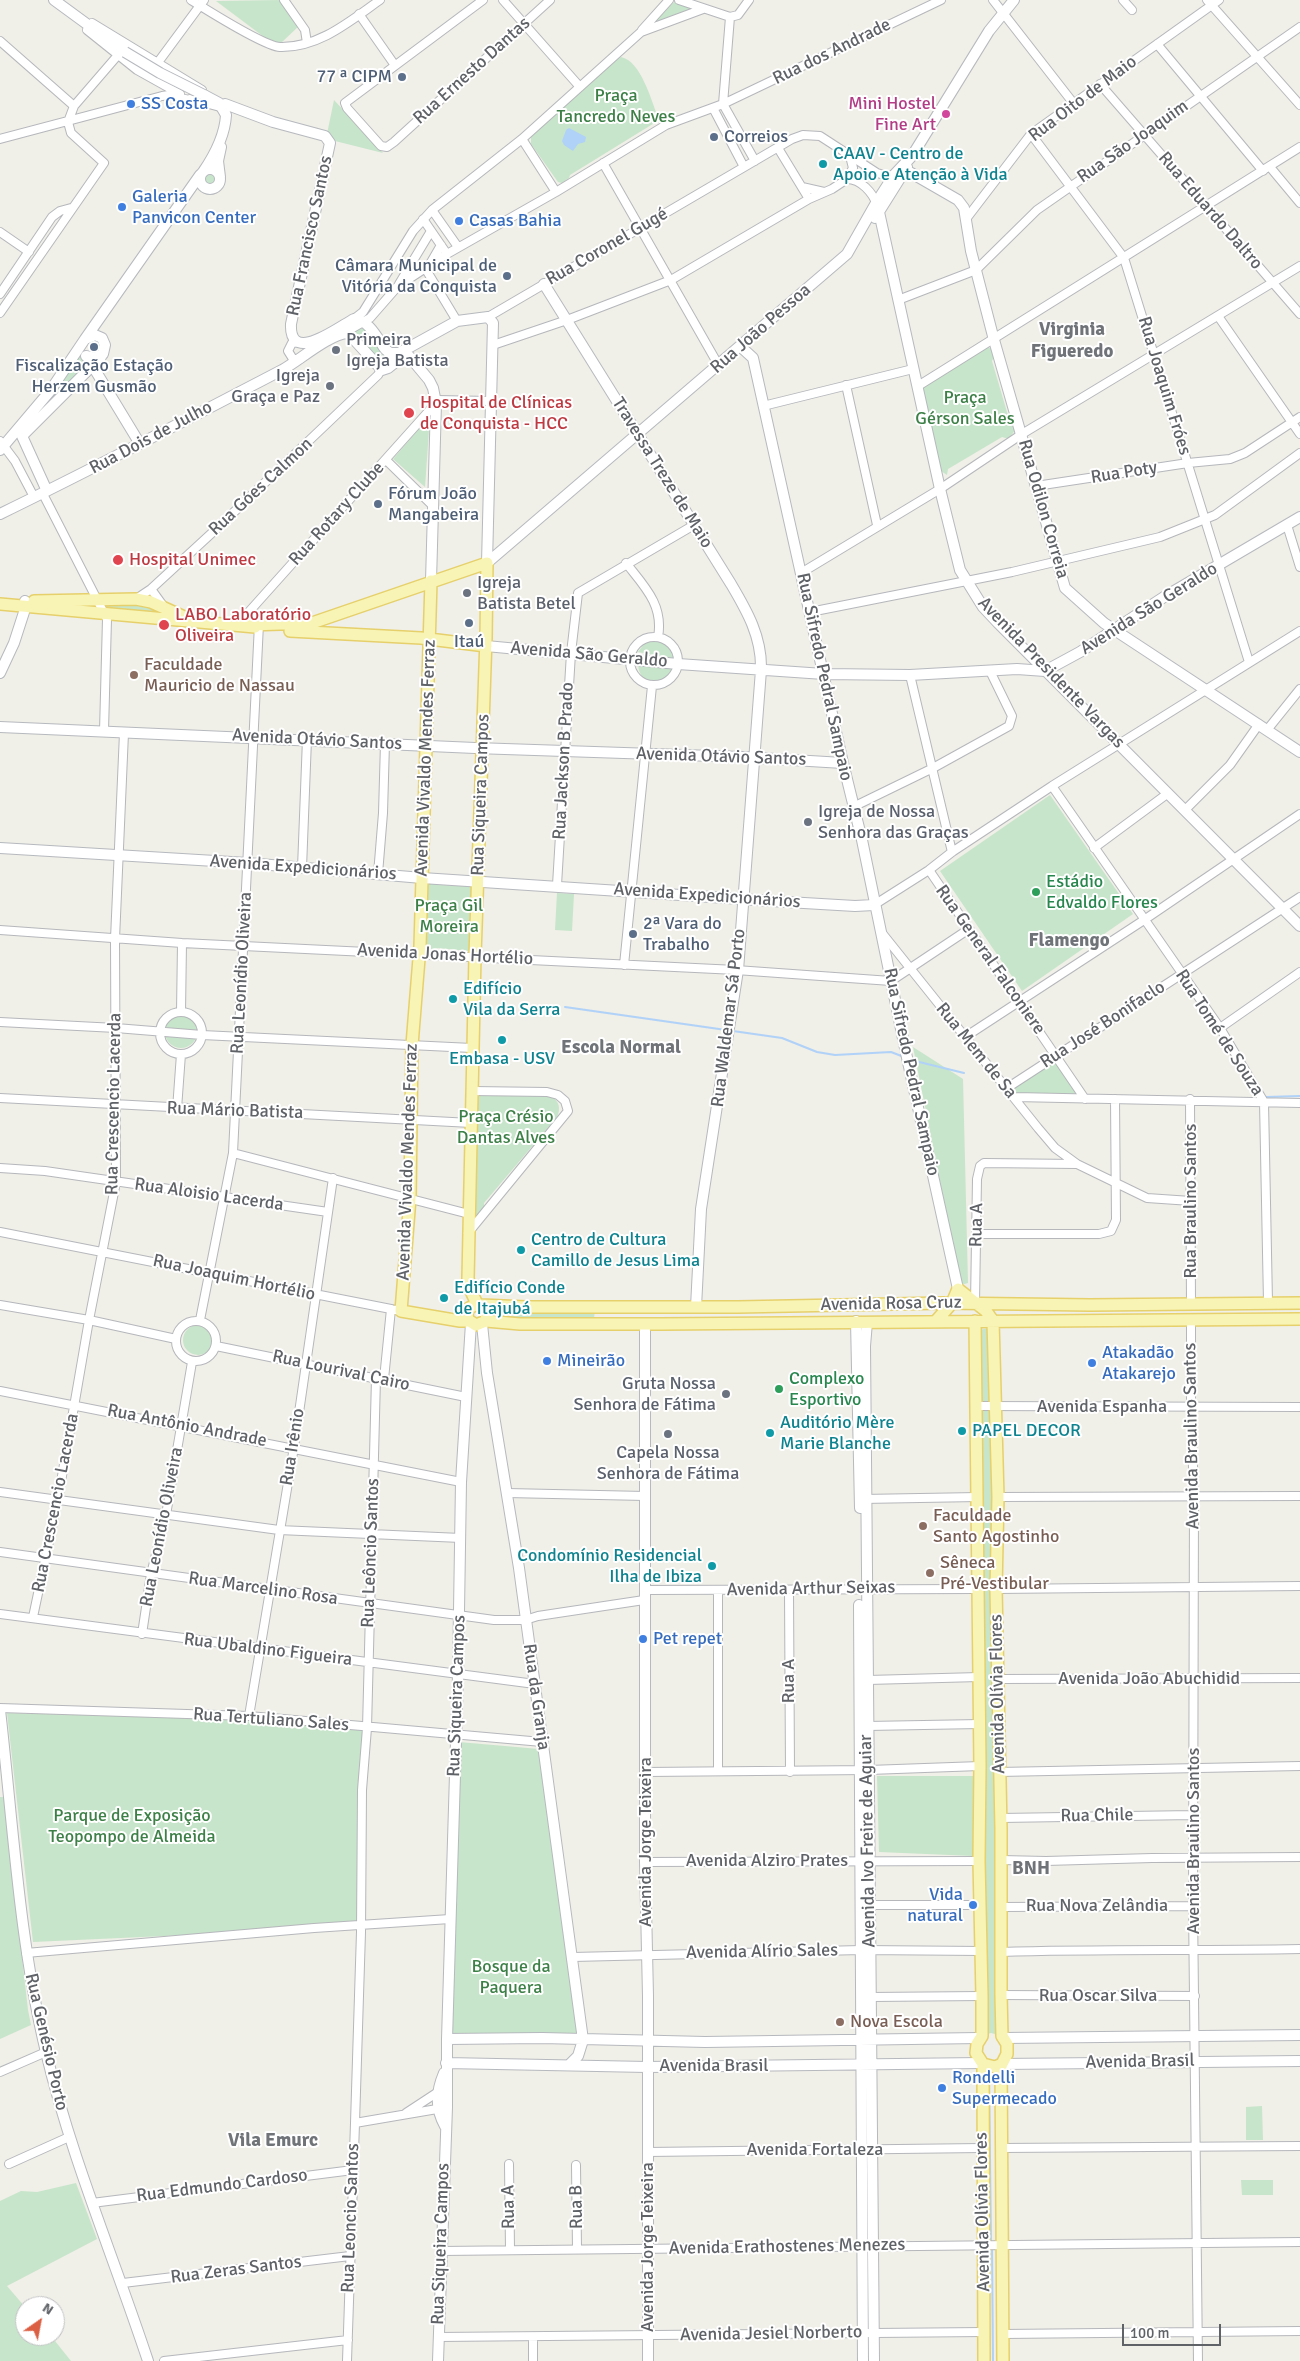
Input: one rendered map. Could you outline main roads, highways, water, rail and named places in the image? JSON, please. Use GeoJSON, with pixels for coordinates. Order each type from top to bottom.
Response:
{"type":"FeatureCollection","features":[{"type":"Feature","properties":{"kind":"main road","name":"Rua João Pessoa"},"geometry":{"type":"LineString","coordinates":[[251,625],[312,623],[487,563]]}},
{"type":"Feature","properties":{"kind":"main road","name":"Rua Siqueira Campos"},"geometry":{"type":"LineString","coordinates":[[479,1305],[470,1289],[468,1278],[468,1233],[487,563]]}},
{"type":"Feature","properties":{"kind":"main road","name":"Avenida Vivaldo Mendes Ferraz"},"geometry":{"type":"LineString","coordinates":[[396,1310],[410,1198],[412,1045],[420,954],[428,745],[428,639],[431,581]]}},
{"type":"Feature","properties":{"kind":"main road","name":"Avenida São Geraldo"},"geometry":{"type":"LineString","coordinates":[[0,599],[25,604],[106,613],[165,613]]}},
{"type":"Feature","properties":{"kind":"main road","name":"Avenida São Geraldo"},"geometry":{"type":"LineString","coordinates":[[0,604],[136,599],[165,613],[191,620],[330,634],[428,639],[486,646]]}},
{"type":"Feature","properties":{"kind":"main road"},"geometry":{"type":"LineString","coordinates":[[330,634],[337,627],[331,618]]}},
{"type":"Feature","properties":{"kind":"main road"},"geometry":{"type":"LineString","coordinates":[[936,1321],[952,1303],[958,1289],[975,1303],[979,1320]]}},
{"type":"Feature","properties":{"kind":"main road","name":"Avenida Rosa Cruz"},"geometry":{"type":"LineString","coordinates":[[479,1305],[526,1307],[696,1307],[952,1303],[1300,1303]]}},
{"type":"Feature","properties":{"kind":"main road"},"geometry":{"type":"LineString","coordinates":[[979,1320],[998,1303]]}},
{"type":"Feature","properties":{"kind":"main road"},"geometry":{"type":"LineString","coordinates":[[1162,1319],[1158,1312],[1164,1304]]}},
{"type":"Feature","properties":{"kind":"main road"},"geometry":{"type":"LineString","coordinates":[[479,1305],[487,1312],[477,1322],[468,1311],[471,1306],[479,1305]]}},
{"type":"Feature","properties":{"kind":"main road"},"geometry":{"type":"LineString","coordinates":[[601,1306],[596,1314],[597,1319],[603,1324]]}},
{"type":"Feature","properties":{"kind":"main road"},"geometry":{"type":"LineString","coordinates":[[824,1306],[830,1312],[825,1322]]}},
{"type":"Feature","properties":{"kind":"main road","name":"Rua Joaquim Hortélio"},"geometry":{"type":"LineString","coordinates":[[396,1310],[477,1322]]}},
{"type":"Feature","properties":{"kind":"main road"},"geometry":{"type":"LineString","coordinates":[[979,1320],[1300,1319]]}},
{"type":"Feature","properties":{"kind":"main road","name":"Avenida Rosa Cruz"},"geometry":{"type":"LineString","coordinates":[[477,1322],[645,1324],[979,1320]]}},
{"type":"Feature","properties":{"kind":"main road","name":"Avenida Olívia Flores"},"geometry":{"type":"LineString","coordinates":[[979,1320],[977,1406],[980,1724],[979,1862],[982,1996],[980,2037],[976,2053],[981,2062],[984,2361]]}},
{"type":"Feature","properties":{"kind":"main road","name":"Avenida Olívia Flores"},"geometry":{"type":"LineString","coordinates":[[993,1321],[998,1497],[996,1589],[1001,1824],[1001,1995],[1003,2037],[1007,2044],[1007,2054],[1002,2064],[1003,2361]]}},
{"type":"Feature","properties":{"kind":"main road"},"geometry":{"type":"LineString","coordinates":[[980,1831],[1001,1824]]}},
{"type":"Feature","properties":{"kind":"main road"},"geometry":{"type":"LineString","coordinates":[[980,1844],[1001,1843]]}},
{"type":"Feature","properties":{"kind":"main road","name":"Avenida Brasil"},"geometry":{"type":"LineString","coordinates":[[980,2037],[991,2033],[1003,2037]]}},
{"type":"Feature","properties":{"kind":"main road","name":"Avenida Brasil"},"geometry":{"type":"LineString","coordinates":[[981,2062],[995,2066],[1002,2064]]}},
{"type":"Feature","properties":{"kind":"water"},"geometry":{"type":"Polygon","coordinates":[[[569,128],[586,137],[585,142],[578,144],[573,151],[564,145],[562,141],[566,130],[569,128]]]}},
{"type":"Feature","properties":{"kind":"waterway"},"geometry":{"type":"LineString","coordinates":[[565,1007],[726,1030]]}},
{"type":"Feature","properties":{"kind":"waterway"},"geometry":{"type":"LineString","coordinates":[[733,1031],[782,1038],[817,1052],[835,1055],[891,1052],[904,1057]]}},
{"type":"Feature","properties":{"kind":"waterway"},"geometry":{"type":"LineString","coordinates":[[911,1060],[964,1073]]}},
{"type":"Feature","properties":{"kind":"waterway"},"geometry":{"type":"LineString","coordinates":[[1266,1097],[1300,1096]]}},
{"type":"Feature","properties":{"kind":"waterway"},"geometry":{"type":"LineString","coordinates":[[989,2073],[991,2243]]}},
{"type":"Feature","properties":{"kind":"waterway"},"geometry":{"type":"LineString","coordinates":[[992,2247],[993,2361]]}},
{"type":"Feature","properties":{"kind":"place","name":"77 ª CIPM"},"geometry":{"type":"Point","coordinates":[402,77]}},
{"type":"Feature","properties":{"kind":"place","name":"SS Costa"},"geometry":{"type":"Point","coordinates":[131,104]}},
{"type":"Feature","properties":{"kind":"place","name":"Mini Hostel Fine Art"},"geometry":{"type":"Point","coordinates":[946,114]}},
{"type":"Feature","properties":{"kind":"place","name":"Correios"},"geometry":{"type":"Point","coordinates":[714,137]}},
{"type":"Feature","properties":{"kind":"place","name":"CAAV - Centro de Apoio e Atenção à Vida"},"geometry":{"type":"Point","coordinates":[823,164]}},
{"type":"Feature","properties":{"kind":"place","name":"Galeria Panvicon Center"},"geometry":{"type":"Point","coordinates":[122,207]}},
{"type":"Feature","properties":{"kind":"place","name":"Casas Bahia"},"geometry":{"type":"Point","coordinates":[459,221]}},
{"type":"Feature","properties":{"kind":"place","name":"Câmara Municipal de Vitória da Conquista"},"geometry":{"type":"Point","coordinates":[507,276]}},
{"type":"Feature","properties":{"kind":"place","name":"Fiscalização Estação Herzem Gusmão"},"geometry":{"type":"Point","coordinates":[94,347]}},
{"type":"Feature","properties":{"kind":"place","name":"Primeira Igreja Batista"},"geometry":{"type":"Point","coordinates":[336,350]}},
{"type":"Feature","properties":{"kind":"place","name":"Igreja Graça e Paz"},"geometry":{"type":"Point","coordinates":[330,386]}},
{"type":"Feature","properties":{"kind":"place","name":"Hospital de Clínicas de Conquista - HCC"},"geometry":{"type":"Point","coordinates":[409,413]}},
{"type":"Feature","properties":{"kind":"place","name":"Fórum João Mangabeira"},"geometry":{"type":"Point","coordinates":[378,504]}},
{"type":"Feature","properties":{"kind":"place","name":"Hospital Unimec"},"geometry":{"type":"Point","coordinates":[118,560]}},
{"type":"Feature","properties":{"kind":"place","name":"Igreja Batista Betel"},"geometry":{"type":"Point","coordinates":[467,593]}},
{"type":"Feature","properties":{"kind":"place","name":"Itaú"},"geometry":{"type":"Point","coordinates":[469,623]}},
{"type":"Feature","properties":{"kind":"place","name":"LABO Laboratório Oliveira"},"geometry":{"type":"Point","coordinates":[164,625]}},
{"type":"Feature","properties":{"kind":"place","name":"Faculdade Mauricio de Nassau"},"geometry":{"type":"Point","coordinates":[134,675]}},
{"type":"Feature","properties":{"kind":"place","name":"Igreja de Nossa Senhora das Graças"},"geometry":{"type":"Point","coordinates":[808,822]}},
{"type":"Feature","properties":{"kind":"place","name":"Estádio Edvaldo Flores"},"geometry":{"type":"Point","coordinates":[1036,892]}},
{"type":"Feature","properties":{"kind":"place","name":"2ª Vara do Trabalho"},"geometry":{"type":"Point","coordinates":[633,934]}},
{"type":"Feature","properties":{"kind":"place","name":"Edifício Vila da Serra"},"geometry":{"type":"Point","coordinates":[453,999]}},
{"type":"Feature","properties":{"kind":"place","name":"Embasa - USV"},"geometry":{"type":"Point","coordinates":[502,1040]}},
{"type":"Feature","properties":{"kind":"place","name":"Centro de Cultura Camillo de Jesus Lima"},"geometry":{"type":"Point","coordinates":[521,1250]}},
{"type":"Feature","properties":{"kind":"place","name":"Edifício Conde de Itajubá"},"geometry":{"type":"Point","coordinates":[444,1298]}},
{"type":"Feature","properties":{"kind":"place","name":"Mineirão"},"geometry":{"type":"Point","coordinates":[547,1361]}},
{"type":"Feature","properties":{"kind":"place","name":"Atakadão Atakarejo"},"geometry":{"type":"Point","coordinates":[1092,1363]}},
{"type":"Feature","properties":{"kind":"place","name":"Complexo Esportivo"},"geometry":{"type":"Point","coordinates":[779,1389]}},
{"type":"Feature","properties":{"kind":"place","name":"Gruta Nossa Senhora de Fátima"},"geometry":{"type":"Point","coordinates":[726,1394]}},
{"type":"Feature","properties":{"kind":"place","name":"PAPEL DECOR"},"geometry":{"type":"Point","coordinates":[962,1431]}},
{"type":"Feature","properties":{"kind":"place","name":"Auditório Mère Marie Blanche"},"geometry":{"type":"Point","coordinates":[770,1433]}},
{"type":"Feature","properties":{"kind":"place","name":"Capela Nossa Senhora de Fátima"},"geometry":{"type":"Point","coordinates":[668,1434]}},
{"type":"Feature","properties":{"kind":"place","name":"Faculdade Santo Agostinho"},"geometry":{"type":"Point","coordinates":[923,1526]}},
{"type":"Feature","properties":{"kind":"place","name":"Condomínio Residencial Ilha de Ibiza"},"geometry":{"type":"Point","coordinates":[712,1566]}},
{"type":"Feature","properties":{"kind":"place","name":"Sêneca Pré-Vestibular"},"geometry":{"type":"Point","coordinates":[930,1573]}},
{"type":"Feature","properties":{"kind":"place","name":"Pet repet"},"geometry":{"type":"Point","coordinates":[643,1639]}},
{"type":"Feature","properties":{"kind":"place","name":"Vida natural"},"geometry":{"type":"Point","coordinates":[973,1905]}},
{"type":"Feature","properties":{"kind":"place","name":"Nova Escola"},"geometry":{"type":"Point","coordinates":[840,2022]}},
{"type":"Feature","properties":{"kind":"place","name":"Rondelli Supermecado"},"geometry":{"type":"Point","coordinates":[942,2088]}},
{"type":"Feature","properties":{"kind":"district","name":"Virginia Figueredo"},"geometry":{"type":"Point","coordinates":[1072,341]}},
{"type":"Feature","properties":{"kind":"district","name":"Flamengo"},"geometry":{"type":"Point","coordinates":[1069,941]}},
{"type":"Feature","properties":{"kind":"district","name":"Escola Normal"},"geometry":{"type":"Point","coordinates":[621,1048]}},
{"type":"Feature","properties":{"kind":"district","name":"BNH"},"geometry":{"type":"Point","coordinates":[1031,1869]}},
{"type":"Feature","properties":{"kind":"district","name":"Vila Emurc"},"geometry":{"type":"Point","coordinates":[273,2141]}},
{"type":"Feature","properties":{"kind":"park label","name":"Praça Tancredo Neves"},"geometry":{"type":"Point","coordinates":[616,106]}},
{"type":"Feature","properties":{"kind":"park label","name":"Praça Gérson Sales"},"geometry":{"type":"Point","coordinates":[965,408]}},
{"type":"Feature","properties":{"kind":"park label","name":"Praça Gil Moreira"},"geometry":{"type":"Point","coordinates":[449,916]}},
{"type":"Feature","properties":{"kind":"park label","name":"Praça Crésio Dantas Alves"},"geometry":{"type":"Point","coordinates":[506,1127]}},
{"type":"Feature","properties":{"kind":"park label","name":"Parque de Exposição Teopompo de Almeida"},"geometry":{"type":"Point","coordinates":[132,1826]}},
{"type":"Feature","properties":{"kind":"park label","name":"Bosque da Paquera"},"geometry":{"type":"Point","coordinates":[511,1977]}}]}
